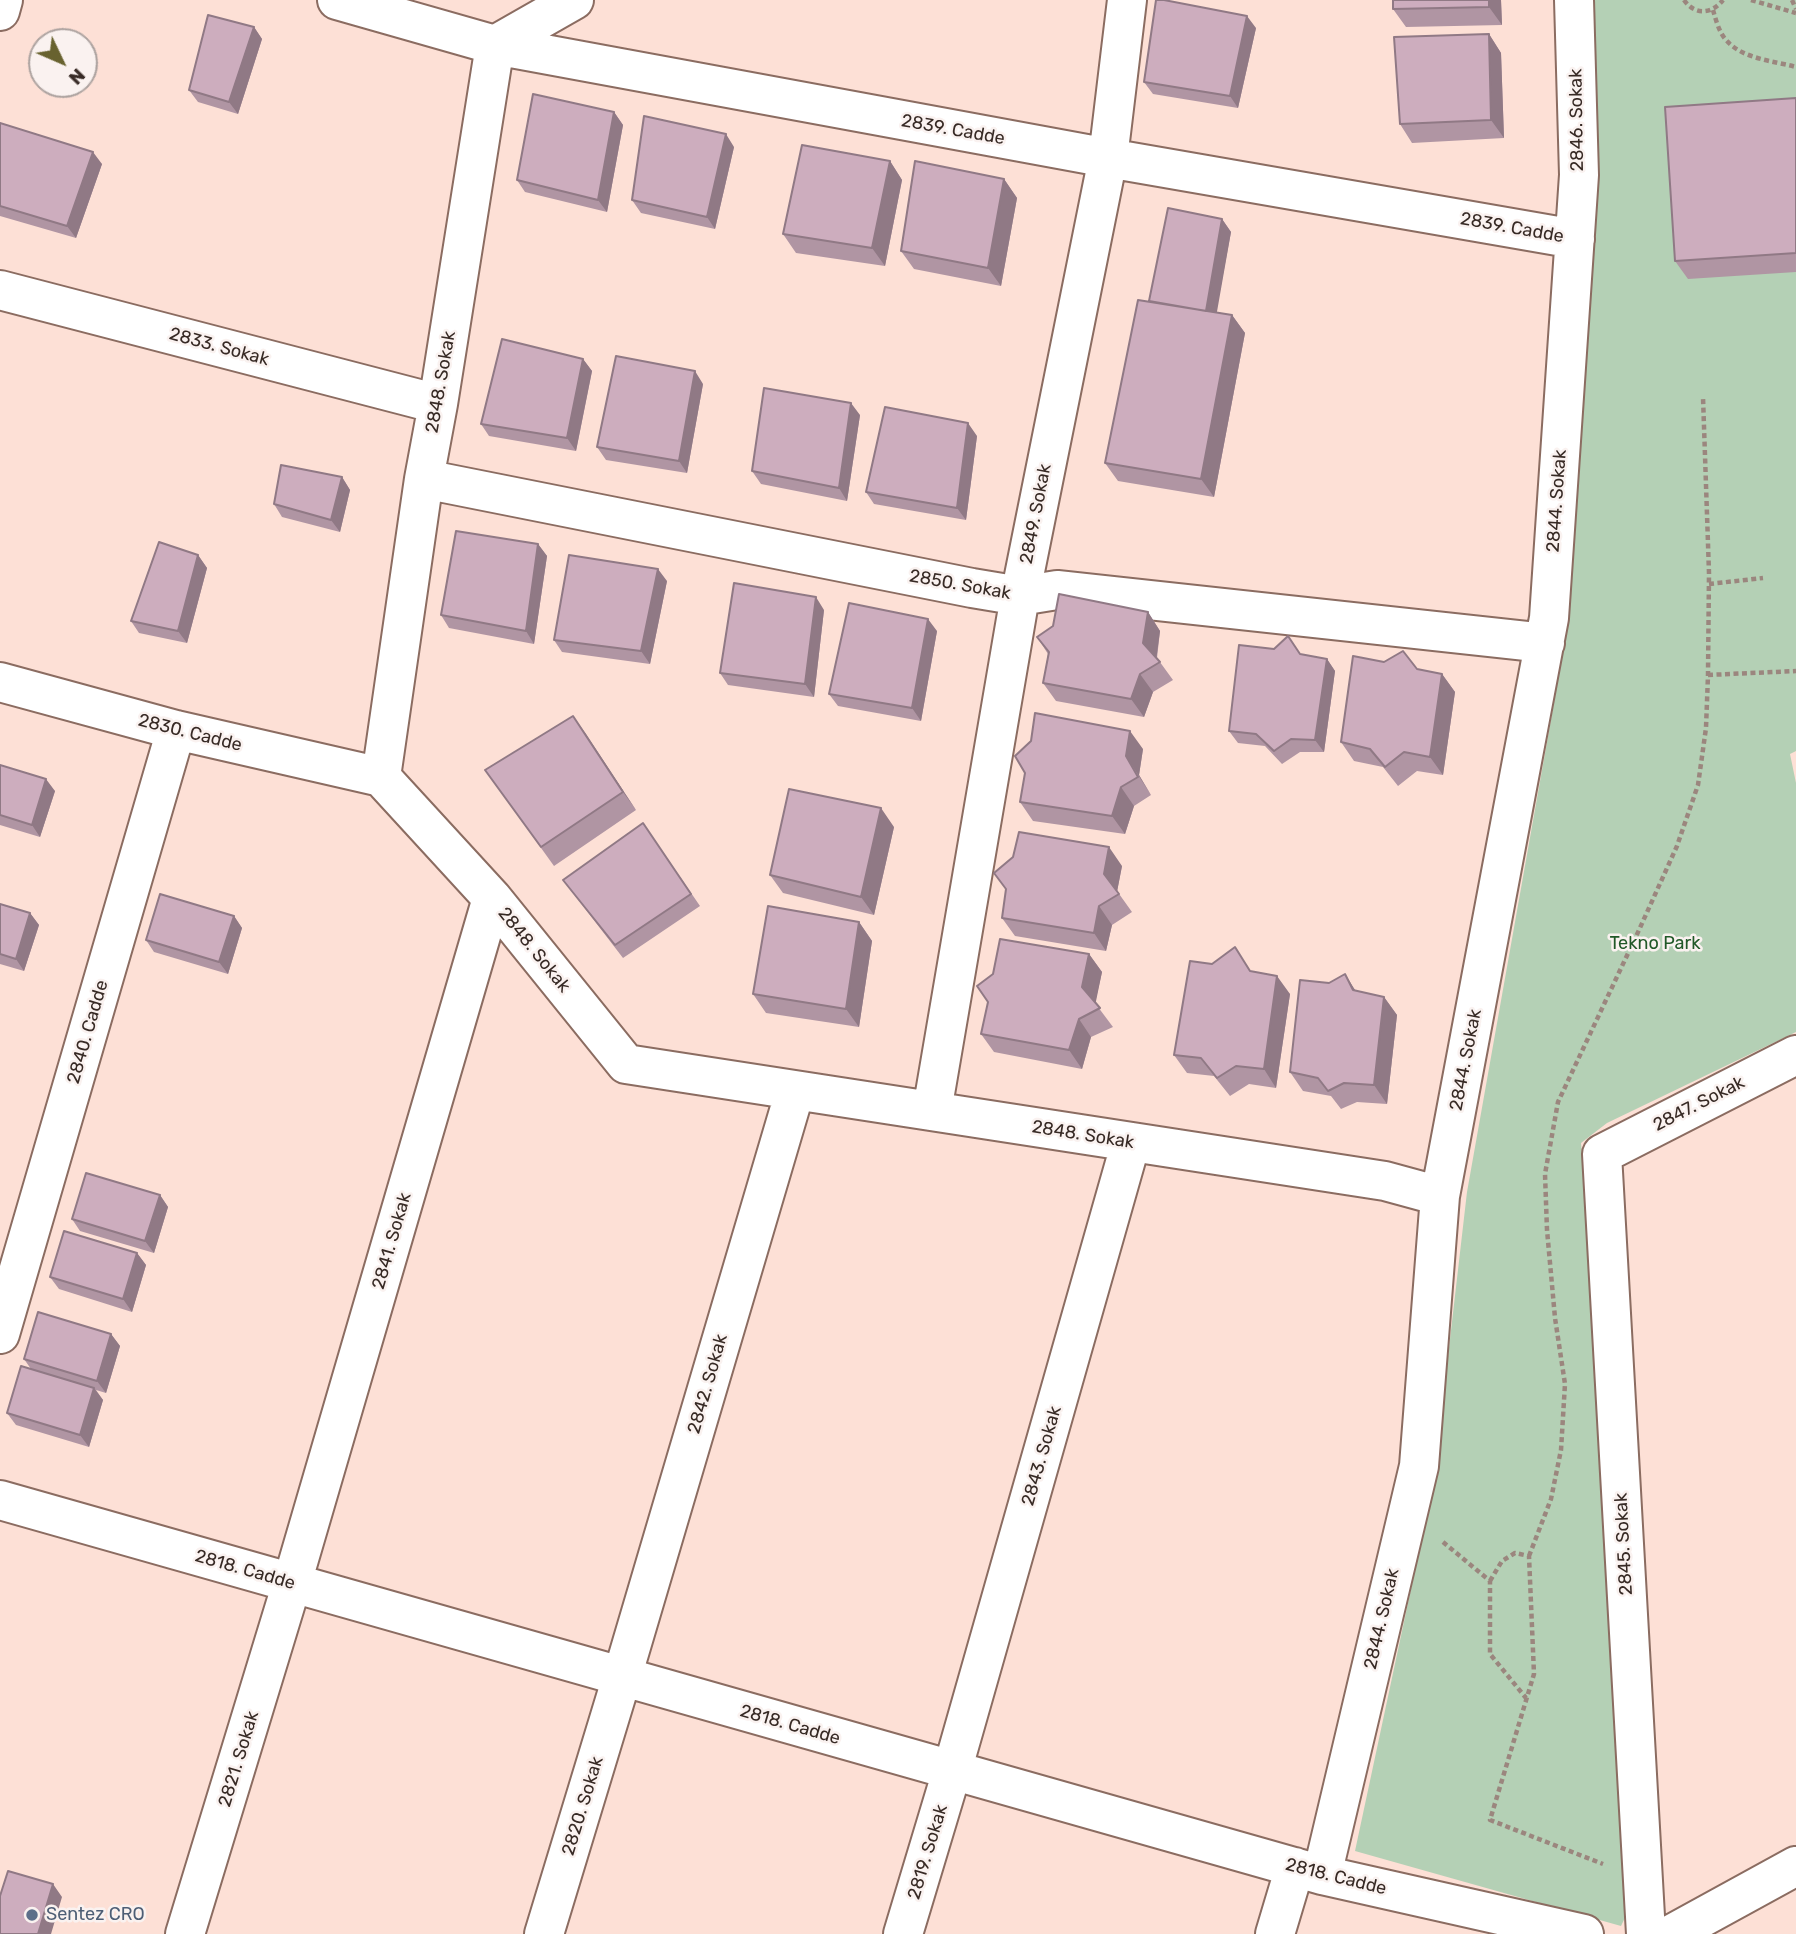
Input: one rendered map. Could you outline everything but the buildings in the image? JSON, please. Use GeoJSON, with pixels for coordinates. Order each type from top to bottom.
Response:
{"type":"FeatureCollection","features":[{"type":"Feature","properties":{"kind":"street"},"geometry":{"type":"LineString","coordinates":[[0,11],[3,0]]}},
{"type":"Feature","properties":{"kind":"street","name":"2839. Cadde"},"geometry":{"type":"LineString","coordinates":[[337,0],[495,45],[1108,158],[1575,239]]}},
{"type":"Feature","properties":{"kind":"street"},"geometry":{"type":"LineString","coordinates":[[495,45],[574,0]]}},
{"type":"Feature","properties":{"kind":"street","name":"2849. Sokak"},"geometry":{"type":"LineString","coordinates":[[932,1111],[1020,596],[1108,158],[1127,0]]}},
{"type":"Feature","properties":{"kind":"street","name":"2846. Sokak"},"geometry":{"type":"LineString","coordinates":[[1574,0],[1579,175],[1575,239]]}},
{"type":"Feature","properties":{"kind":"street","name":"2848. Sokak"},"geometry":{"type":"LineString","coordinates":[[495,45],[424,479],[382,777],[492,898],[626,1064],[1385,1181],[1440,1196]]}},
{"type":"Feature","properties":{"kind":"street","name":"2844. Sokak"},"geometry":{"type":"LineString","coordinates":[[1275,1934],[1308,1871],[1419,1466],[1440,1196],[1549,618],[1575,239]]}},
{"type":"Feature","properties":{"kind":"street","name":"2833. Sokak"},"geometry":{"type":"LineString","coordinates":[[0,290],[438,404]]}},
{"type":"Feature","properties":{"kind":"street","name":"2850. Sokak"},"geometry":{"type":"LineString","coordinates":[[424,479],[1020,596],[1057,590],[1545,643]]}},
{"type":"Feature","properties":{"kind":"street","name":"2830. Cadde"},"geometry":{"type":"LineString","coordinates":[[0,682],[176,730],[382,777]]}},
{"type":"Feature","properties":{"kind":"street","name":"2840. Cadde"},"geometry":{"type":"LineString","coordinates":[[0,1334],[176,730]]}},
{"type":"Feature","properties":{"kind":"street","name":"2841. Sokak"},"geometry":{"type":"LineString","coordinates":[[292,1583],[492,898]]}},
{"type":"Feature","properties":{"kind":"street","name":"2847. Sokak"},"geometry":{"type":"LineString","coordinates":[[1602,1154],[1796,1055]]}},
{"type":"Feature","properties":{"kind":"street","name":"2842. Sokak"},"geometry":{"type":"LineString","coordinates":[[622,1677],[794,1090]]}},
{"type":"Feature","properties":{"kind":"street","name":"2843. Sokak"},"geometry":{"type":"LineString","coordinates":[[953,1771],[1131,1142]]}},
{"type":"Feature","properties":{"kind":"street","name":"2845. Sokak"},"geometry":{"type":"LineString","coordinates":[[1602,1154],[1646,1934]]}},
{"type":"Feature","properties":{"kind":"street","name":"2818. Cadde"},"geometry":{"type":"LineString","coordinates":[[0,1500],[1308,1871],[1584,1934]]}},
{"type":"Feature","properties":{"kind":"street","name":"2821. Sokak"},"geometry":{"type":"LineString","coordinates":[[185,1934],[292,1583]]}},
{"type":"Feature","properties":{"kind":"street","name":"2820. Sokak"},"geometry":{"type":"LineString","coordinates":[[544,1934],[622,1677]]}},
{"type":"Feature","properties":{"kind":"street","name":"2819. Sokak"},"geometry":{"type":"LineString","coordinates":[[903,1934],[953,1771]]}},
{"type":"Feature","properties":{"kind":"street"},"geometry":{"type":"LineString","coordinates":[[1672,1934],[1796,1866]]}},
{"type":"Feature","properties":{"kind":"path"},"geometry":{"type":"LineString","coordinates":[[1684,0],[1699,12],[1713,10],[1723,0]]}},
{"type":"Feature","properties":{"kind":"path"},"geometry":{"type":"LineString","coordinates":[[1751,0],[1796,11]]}},
{"type":"Feature","properties":{"kind":"path"},"geometry":{"type":"LineString","coordinates":[[1792,0],[1796,11]]}},
{"type":"Feature","properties":{"kind":"path"},"geometry":{"type":"LineString","coordinates":[[1713,10],[1727,42],[1748,55],[1796,67]]}},
{"type":"Feature","properties":{"kind":"path"},"geometry":{"type":"LineString","coordinates":[[1643,1880],[1490,1819],[1534,1674],[1529,1556],[1551,1499],[1561,1450],[1565,1384],[1555,1318],[1545,1174],[1558,1102],[1650,906],[1698,785],[1706,727],[1708,675],[1709,584],[1703,397]]}},
{"type":"Feature","properties":{"kind":"path"},"geometry":{"type":"LineString","coordinates":[[1709,584],[1763,578]]}},
{"type":"Feature","properties":{"kind":"path"},"geometry":{"type":"LineString","coordinates":[[1708,675],[1796,671]]}},
{"type":"Feature","properties":{"kind":"path"},"geometry":{"type":"LineString","coordinates":[[1408,1513],[1490,1581]]}},
{"type":"Feature","properties":{"kind":"path"},"geometry":{"type":"LineString","coordinates":[[1527,1698],[1490,1654],[1490,1581],[1502,1561],[1515,1553],[1529,1556]]}},
{"type":"Feature","properties":{"kind":"green space","name":"Tekno Park"},"geometry":{"type":"Polygon","coordinates":[[[1589,0],[1796,0],[1796,751],[1790,754],[1796,783],[1796,1032],[1607,1123],[1581,1143],[1643,1880],[1621,1926],[1355,1851],[1433,1486],[1467,1192],[1555,697],[1595,239],[1589,0]]]}},
{"type":"Feature","properties":{"kind":"place","name":"Sentez CRO"},"geometry":{"type":"Point","coordinates":[32,1915]}}]}
